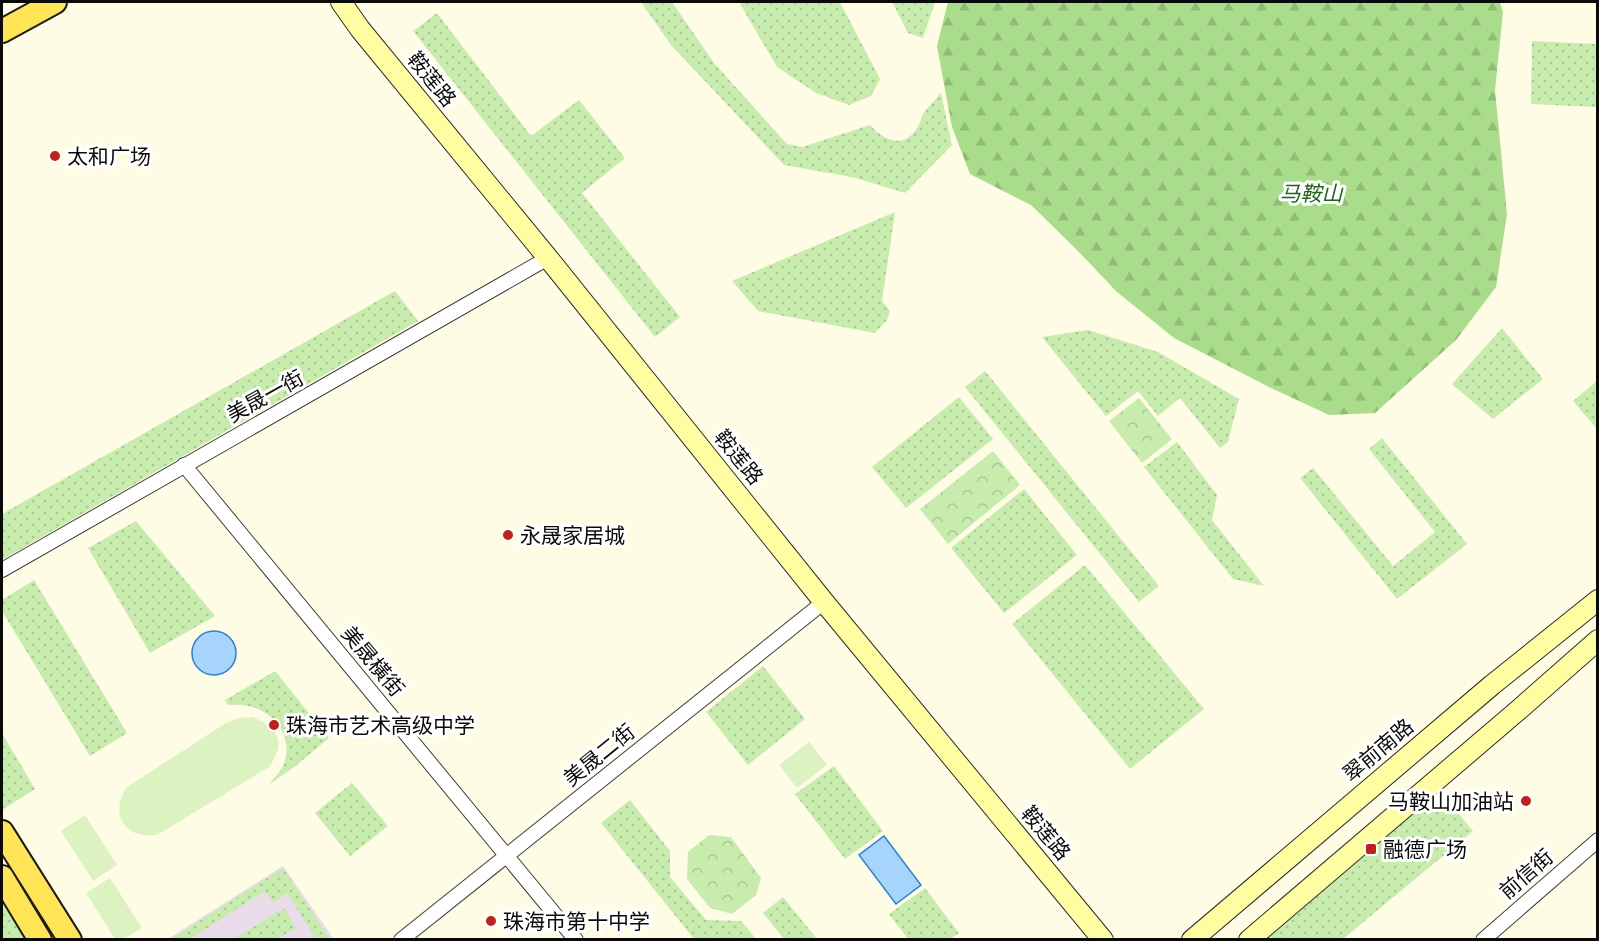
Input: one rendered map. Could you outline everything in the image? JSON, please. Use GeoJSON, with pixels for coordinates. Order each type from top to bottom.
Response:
{"type":"FeatureCollection","features":[{"type":"Feature","properties":{"kind":"main road"},"geometry":{"type":"LineString","coordinates":[[2,32],[55,2]]}},
{"type":"Feature","properties":{"kind":"main road"},"geometry":{"type":"LineString","coordinates":[[2,832],[70,939]]}},
{"type":"Feature","properties":{"kind":"main road"},"geometry":{"type":"LineString","coordinates":[[2,877],[40,939]]}},
{"type":"Feature","properties":{"kind":"street","name":"鞍莲路"},"geometry":{"type":"LineString","coordinates":[[340,2],[824,602],[1103,939]]}},
{"type":"Feature","properties":{"kind":"street","name":"美晟一街"},"geometry":{"type":"LineString","coordinates":[[2,570],[548,258]]}},
{"type":"Feature","properties":{"kind":"street","name":"美晟橫街"},"geometry":{"type":"LineString","coordinates":[[184,465],[576,939]]}},
{"type":"Feature","properties":{"kind":"street","name":"翠前南路"},"geometry":{"type":"LineString","coordinates":[[1192,939],[1492,685],[1598,600]]}},
{"type":"Feature","properties":{"kind":"street","name":"美晟二街"},"geometry":{"type":"LineString","coordinates":[[401,939],[824,602]]}},
{"type":"Feature","properties":{"kind":"street"},"geometry":{"type":"LineString","coordinates":[[1249,939],[1598,640]]}},
{"type":"Feature","properties":{"kind":"street","name":"前信街"},"geometry":{"type":"LineString","coordinates":[[1484,939],[1598,840]]}},
{"type":"Feature","properties":{"kind":"shaded area"},"geometry":{"type":"Polygon","coordinates":[[[283,866],[334,939],[166,940],[283,866]]]}},
{"type":"Feature","properties":{"kind":"green space"},"geometry":{"type":"Polygon","coordinates":[[[641,2],[672,2],[714,63],[787,144],[802,147],[870,125],[881,135],[900,141],[912,135],[925,111],[941,93],[952,145],[905,193],[852,177],[784,165],[671,45],[641,2]]]}},
{"type":"Feature","properties":{"kind":"green space"},"geometry":{"type":"Polygon","coordinates":[[[739,2],[840,2],[880,79],[871,96],[849,105],[816,93],[777,67],[739,2]]]}},
{"type":"Feature","properties":{"kind":"green space"},"geometry":{"type":"Polygon","coordinates":[[[892,2],[935,2],[923,38],[908,33],[892,2]]]}},
{"type":"Feature","properties":{"kind":"green space","name":"马鞍山"},"geometry":{"type":"Polygon","coordinates":[[[948,2],[1500,2],[1503,12],[1495,90],[1507,214],[1496,287],[1456,340],[1375,413],[1329,415],[1174,338],[1117,292],[1031,205],[970,174],[952,127],[937,46],[948,2]]]}},
{"type":"Feature","properties":{"kind":"green space"},"geometry":{"type":"Polygon","coordinates":[[[437,13],[531,136],[579,100],[625,158],[582,193],[680,317],[655,337],[413,31],[437,13]]]}},
{"type":"Feature","properties":{"kind":"green space"},"geometry":{"type":"Polygon","coordinates":[[[1532,41],[1597,44],[1597,107],[1531,104],[1532,41]]]}},
{"type":"Feature","properties":{"kind":"green space"},"geometry":{"type":"Polygon","coordinates":[[[895,212],[882,301],[890,311],[887,320],[875,333],[758,311],[732,281],[895,212]]]}},
{"type":"Feature","properties":{"kind":"green space"},"geometry":{"type":"Polygon","coordinates":[[[395,291],[418,321],[2,560],[2,514],[395,291]]]}},
{"type":"Feature","properties":{"kind":"green space"},"geometry":{"type":"Polygon","coordinates":[[[1502,328],[1543,379],[1493,419],[1452,384],[1502,328]]]}},
{"type":"Feature","properties":{"kind":"green space"},"geometry":{"type":"Polygon","coordinates":[[[1088,330],[1158,352],[1239,399],[1228,442],[1220,448],[1180,398],[1158,416],[1138,391],[1106,416],[1042,337],[1088,330]]]}},
{"type":"Feature","properties":{"kind":"green space"},"geometry":{"type":"Polygon","coordinates":[[[985,371],[1159,586],[1139,602],[965,387],[985,371]]]}},
{"type":"Feature","properties":{"kind":"green space"},"geometry":{"type":"Polygon","coordinates":[[[1597,381],[1598,427],[1596,428],[1573,401],[1597,381]]]}},
{"type":"Feature","properties":{"kind":"green space"},"geometry":{"type":"Polygon","coordinates":[[[959,397],[993,439],[906,508],[872,467],[959,397]]]}},
{"type":"Feature","properties":{"kind":"green space"},"geometry":{"type":"Polygon","coordinates":[[[1139,398],[1172,439],[1142,463],[1109,421],[1139,398]]]}},
{"type":"Feature","properties":{"kind":"green space"},"geometry":{"type":"Polygon","coordinates":[[[1382,438],[1467,544],[1397,599],[1300,478],[1313,468],[1393,566],[1435,532],[1369,449],[1382,438]]]}},
{"type":"Feature","properties":{"kind":"green space"},"geometry":{"type":"Polygon","coordinates":[[[1177,442],[1217,495],[1212,520],[1264,586],[1233,579],[1144,467],[1177,442]]]}},
{"type":"Feature","properties":{"kind":"green space"},"geometry":{"type":"Polygon","coordinates":[[[993,451],[1020,485],[948,544],[920,509],[993,451]]]}},
{"type":"Feature","properties":{"kind":"green space"},"geometry":{"type":"Polygon","coordinates":[[[1024,489],[1077,555],[1004,613],[951,548],[1024,489]]]}},
{"type":"Feature","properties":{"kind":"green space"},"geometry":{"type":"Polygon","coordinates":[[[136,521],[215,616],[150,653],[88,548],[136,521]]]}},
{"type":"Feature","properties":{"kind":"green space"},"geometry":{"type":"Polygon","coordinates":[[[1085,565],[1204,709],[1130,769],[1012,624],[1085,565]]]}},
{"type":"Feature","properties":{"kind":"green space"},"geometry":{"type":"Polygon","coordinates":[[[34,580],[127,733],[90,756],[2,611],[2,600],[34,580]]]}},
{"type":"Feature","properties":{"kind":"green space"},"geometry":{"type":"Polygon","coordinates":[[[763,666],[805,719],[748,765],[706,712],[763,666]]]}},
{"type":"Feature","properties":{"kind":"green space"},"geometry":{"type":"Polygon","coordinates":[[[275,671],[329,738],[268,785],[283,766],[286,740],[281,729],[264,712],[253,707],[228,705],[225,700],[275,671]]]}},
{"type":"Feature","properties":{"kind":"green space"},"geometry":{"type":"Polygon","coordinates":[[[253,717],[269,726],[277,737],[277,751],[269,767],[157,835],[145,835],[128,829],[123,823],[119,806],[127,787],[226,723],[239,718],[253,717]]]}},
{"type":"Feature","properties":{"kind":"green space"},"geometry":{"type":"Polygon","coordinates":[[[2,733],[35,789],[2,810],[2,733]]]}},
{"type":"Feature","properties":{"kind":"green space"},"geometry":{"type":"Polygon","coordinates":[[[809,742],[827,765],[797,788],[779,765],[809,742]]]}},
{"type":"Feature","properties":{"kind":"green space"},"geometry":{"type":"Polygon","coordinates":[[[834,766],[883,831],[845,859],[795,794],[834,766]]]}},
{"type":"Feature","properties":{"kind":"green space"},"geometry":{"type":"Polygon","coordinates":[[[352,783],[388,826],[350,856],[315,813],[352,783]]]}},
{"type":"Feature","properties":{"kind":"green space"},"geometry":{"type":"Polygon","coordinates":[[[1438,789],[1473,831],[1343,939],[1259,940],[1438,789]]]}},
{"type":"Feature","properties":{"kind":"green space"},"geometry":{"type":"Polygon","coordinates":[[[630,800],[670,851],[670,877],[706,920],[741,921],[756,939],[694,939],[601,823],[630,800]]]}},
{"type":"Feature","properties":{"kind":"green space"},"geometry":{"type":"Polygon","coordinates":[[[85,815],[117,865],[93,881],[61,831],[85,815]]]}},
{"type":"Feature","properties":{"kind":"green space"},"geometry":{"type":"Polygon","coordinates":[[[709,835],[731,837],[761,878],[756,895],[732,914],[710,908],[687,879],[688,852],[709,835]]]}},
{"type":"Feature","properties":{"kind":"green space"},"geometry":{"type":"Polygon","coordinates":[[[283,868],[330,939],[320,937],[316,939],[287,893],[273,903],[265,891],[190,939],[171,939],[283,868]]]}},
{"type":"Feature","properties":{"kind":"green space"},"geometry":{"type":"Polygon","coordinates":[[[110,878],[142,928],[123,939],[115,939],[86,893],[110,878]]]}},
{"type":"Feature","properties":{"kind":"green space"},"geometry":{"type":"Polygon","coordinates":[[[925,888],[959,933],[950,939],[908,939],[889,914],[925,888]]]}},
{"type":"Feature","properties":{"kind":"green space"},"geometry":{"type":"Polygon","coordinates":[[[2,892],[31,939],[2,939],[2,892]]]}},
{"type":"Feature","properties":{"kind":"green space"},"geometry":{"type":"Polygon","coordinates":[[[783,897],[817,939],[784,939],[763,913],[783,897]]]}},
{"type":"Feature","properties":{"kind":"green space"},"geometry":{"type":"Polygon","coordinates":[[[284,908],[296,928],[278,939],[234,939],[284,908]]]}},
{"type":"Feature","properties":{"kind":"water"},"geometry":{"type":"Polygon","coordinates":[[[214,631],[230,637],[236,653],[230,669],[214,675],[198,669],[192,653],[198,637],[214,631]]]}},
{"type":"Feature","properties":{"kind":"water"},"geometry":{"type":"Polygon","coordinates":[[[884,836],[921,885],[896,904],[859,855],[884,836]]]}},
{"type":"Feature","properties":{"kind":"place","name":"太和广场"},"geometry":{"type":"Point","coordinates":[55,156]}},
{"type":"Feature","properties":{"kind":"place","name":"永晟家居城"},"geometry":{"type":"Point","coordinates":[508,535]}},
{"type":"Feature","properties":{"kind":"place","name":"珠海市艺术高级中学"},"geometry":{"type":"Point","coordinates":[274,725]}},
{"type":"Feature","properties":{"kind":"place","name":"马鞍山加油站"},"geometry":{"type":"Point","coordinates":[1526,801]}},
{"type":"Feature","properties":{"kind":"place","name":"融德广场"},"geometry":{"type":"Point","coordinates":[1371,849]}},
{"type":"Feature","properties":{"kind":"place","name":"珠海市第十中学"},"geometry":{"type":"Point","coordinates":[491,921]}}]}
